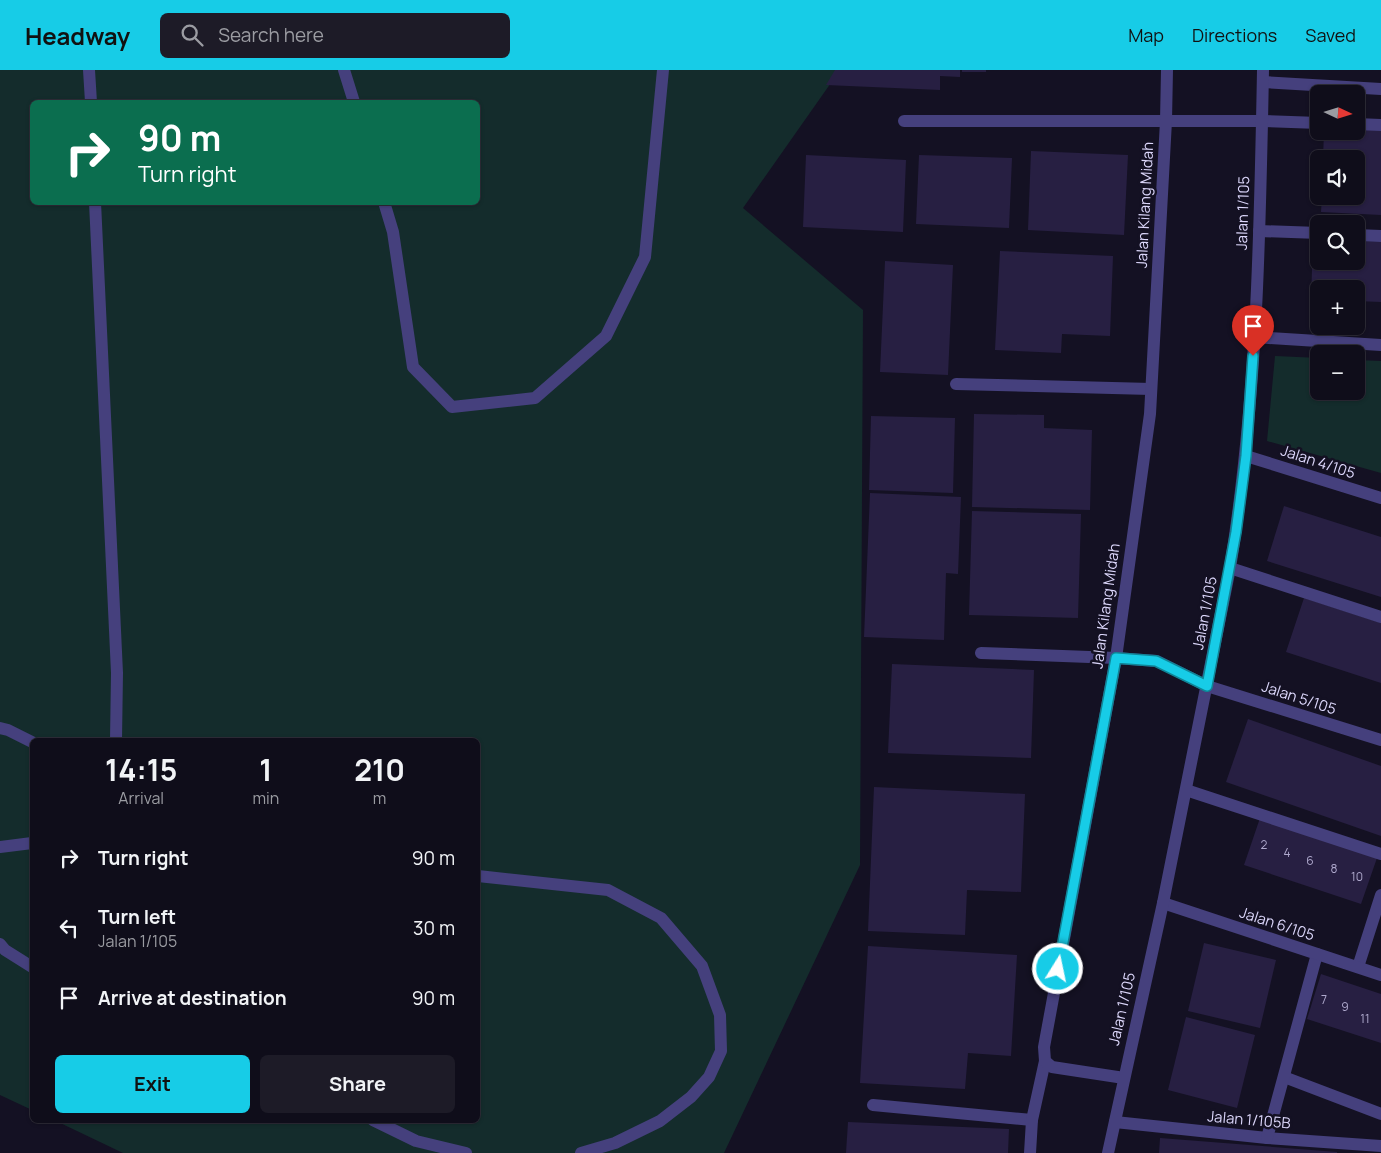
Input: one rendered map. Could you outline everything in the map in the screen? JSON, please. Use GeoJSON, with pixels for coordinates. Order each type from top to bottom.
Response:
{"type":"FeatureCollection","features":[{"type":"Feature","properties":{"kind":"street"},"geometry":{"type":"LineString","coordinates":[[89,70],[91,100]]}},
{"type":"Feature","properties":{"kind":"street"},"geometry":{"type":"LineString","coordinates":[[344,70],[353,100]]}},
{"type":"Feature","properties":{"kind":"street"},"geometry":{"type":"LineString","coordinates":[[385,205],[393,232],[413,367],[452,407],[535,398],[606,336],[645,257],[664,70]]}},
{"type":"Feature","properties":{"kind":"street","name":"Jalan Kilang Midah"},"geometry":{"type":"LineString","coordinates":[[1030,1153],[1032,1120],[1045,1060],[1044,1047],[1116,658],[1150,414],[1166,121],[1167,70]]}},
{"type":"Feature","properties":{"kind":"street"},"geometry":{"type":"LineString","coordinates":[[1263,76],[1381,90]]}},
{"type":"Feature","properties":{"kind":"street","name":"Jalan 1/105"},"geometry":{"type":"LineString","coordinates":[[1108,1153],[1163,903],[1230,568],[1246,456],[1254,337],[1263,76]]}},
{"type":"Feature","properties":{"kind":"street"},"geometry":{"type":"LineString","coordinates":[[904,121],[1262,120],[1310,123]]}},
{"type":"Feature","properties":{"kind":"street"},"geometry":{"type":"LineString","coordinates":[[1365,124],[1381,125]]}},
{"type":"Feature","properties":{"kind":"street"},"geometry":{"type":"LineString","coordinates":[[95,205],[117,673],[116,738]]}},
{"type":"Feature","properties":{"kind":"street"},"geometry":{"type":"LineString","coordinates":[[1259,231],[1310,233]]}},
{"type":"Feature","properties":{"kind":"street"},"geometry":{"type":"LineString","coordinates":[[1365,235],[1381,236]]}},
{"type":"Feature","properties":{"kind":"street"},"geometry":{"type":"LineString","coordinates":[[1254,337],[1381,345]]}},
{"type":"Feature","properties":{"kind":"street"},"geometry":{"type":"LineString","coordinates":[[956,384],[1151,389]]}},
{"type":"Feature","properties":{"kind":"street","name":"Jalan 4/105"},"geometry":{"type":"LineString","coordinates":[[1246,456],[1381,498]]}},
{"type":"Feature","properties":{"kind":"street"},"geometry":{"type":"LineString","coordinates":[[1230,568],[1381,617]]}},
{"type":"Feature","properties":{"kind":"street","name":"Jalan 5/105"},"geometry":{"type":"LineString","coordinates":[[981,653],[1156,661],[1207,686],[1381,740]]}},
{"type":"Feature","properties":{"kind":"street"},"geometry":{"type":"LineString","coordinates":[[0,728],[30,741]]}},
{"type":"Feature","properties":{"kind":"street"},"geometry":{"type":"LineString","coordinates":[[1186,790],[1381,854]]}},
{"type":"Feature","properties":{"kind":"street"},"geometry":{"type":"LineString","coordinates":[[0,847],[30,843]]}},
{"type":"Feature","properties":{"kind":"street"},"geometry":{"type":"LineString","coordinates":[[480,876],[608,890],[661,918],[702,966],[720,1015],[721,1051],[709,1077],[691,1096],[660,1121],[615,1142],[581,1153]]}},
{"type":"Feature","properties":{"kind":"street"},"geometry":{"type":"LineString","coordinates":[[1358,967],[1381,895]]}},
{"type":"Feature","properties":{"kind":"street","name":"Jalan 6/105"},"geometry":{"type":"LineString","coordinates":[[1163,903],[1381,975]]}},
{"type":"Feature","properties":{"kind":"street"},"geometry":{"type":"LineString","coordinates":[[0,944],[5,950],[30,966]]}},
{"type":"Feature","properties":{"kind":"street"},"geometry":{"type":"LineString","coordinates":[[1267,1138],[1317,954]]}},
{"type":"Feature","properties":{"kind":"street"},"geometry":{"type":"LineString","coordinates":[[1045,1060],[1052,1067],[1124,1078]]}},
{"type":"Feature","properties":{"kind":"street"},"geometry":{"type":"LineString","coordinates":[[1284,1077],[1381,1114]]}},
{"type":"Feature","properties":{"kind":"street"},"geometry":{"type":"LineString","coordinates":[[873,1105],[1032,1120]]}},
{"type":"Feature","properties":{"kind":"street","name":"Jalan 1/105B"},"geometry":{"type":"LineString","coordinates":[[1114,1122],[1267,1138],[1381,1146]]}},
{"type":"Feature","properties":{"kind":"street"},"geometry":{"type":"LineString","coordinates":[[379,1123],[416,1141],[466,1153]]}},
{"type":"Feature","properties":{"kind":"green space"},"geometry":{"type":"Polygon","coordinates":[[[0,70],[840,70],[743,208],[863,310],[860,865],[724,1153],[123,1153],[60,1123],[480,1123],[480,738],[30,738],[30,1109],[0,1095],[0,70]]]}},
{"type":"Feature","properties":{"kind":"green space"},"geometry":{"type":"Polygon","coordinates":[[[1275,356],[1310,358],[1310,400],[1365,400],[1365,360],[1381,361],[1381,473],[1267,441],[1275,356]]]}},
{"type":"Feature","properties":{"kind":"building"},"geometry":{"type":"Polygon","coordinates":[[[835,70],[960,70],[960,77],[940,76],[940,90],[826,85],[835,70]]]}},
{"type":"Feature","properties":{"kind":"building"},"geometry":{"type":"Polygon","coordinates":[[[962,70],[986,70],[986,72],[962,72],[962,70]]]}},
{"type":"Feature","properties":{"kind":"building"},"geometry":{"type":"Polygon","coordinates":[[[1365,128],[1381,129],[1381,215],[1321,212],[1321,205],[1365,205],[1365,150],[1323,150],[1324,140],[1365,140],[1365,128]]]}},
{"type":"Feature","properties":{"kind":"building"},"geometry":{"type":"Polygon","coordinates":[[[1031,151],[1128,155],[1124,235],[1028,230],[1031,151]]]}},
{"type":"Feature","properties":{"kind":"building"},"geometry":{"type":"Polygon","coordinates":[[[806,155],[906,160],[903,232],[803,227],[806,155]]]}},
{"type":"Feature","properties":{"kind":"building"},"geometry":{"type":"Polygon","coordinates":[[[919,155],[1012,158],[1009,228],[916,224],[919,155]]]}},
{"type":"Feature","properties":{"kind":"building"},"geometry":{"type":"Polygon","coordinates":[[[1365,241],[1381,242],[1381,302],[1365,301],[1365,280],[1312,280],[1312,270],[1365,270],[1365,241]]]}},
{"type":"Feature","properties":{"kind":"building"},"geometry":{"type":"Polygon","coordinates":[[[1000,251],[1113,256],[1110,336],[1062,334],[1061,353],[995,350],[1000,251]]]}},
{"type":"Feature","properties":{"kind":"building"},"geometry":{"type":"Polygon","coordinates":[[[885,261],[953,265],[948,375],[880,372],[885,261]]]}},
{"type":"Feature","properties":{"kind":"building"},"geometry":{"type":"Polygon","coordinates":[[[974,414],[1044,415],[1044,428],[1092,430],[1090,510],[972,507],[974,414]]]}},
{"type":"Feature","properties":{"kind":"building"},"geometry":{"type":"Polygon","coordinates":[[[871,416],[955,418],[953,493],[869,490],[871,416]]]}},
{"type":"Feature","properties":{"kind":"building"},"geometry":{"type":"Polygon","coordinates":[[[870,493],[961,497],[958,574],[946,573],[944,640],[864,637],[870,493]]]}},
{"type":"Feature","properties":{"kind":"building"},"geometry":{"type":"Polygon","coordinates":[[[1284,506],[1381,537],[1381,597],[1267,561],[1284,506]]]}},
{"type":"Feature","properties":{"kind":"building"},"geometry":{"type":"Polygon","coordinates":[[[972,511],[1081,514],[1078,618],[969,615],[972,511]]]}},
{"type":"Feature","properties":{"kind":"building"},"geometry":{"type":"Polygon","coordinates":[[[1304,598],[1381,623],[1381,683],[1286,652],[1304,598]]]}},
{"type":"Feature","properties":{"kind":"building"},"geometry":{"type":"Polygon","coordinates":[[[892,664],[1034,670],[1031,758],[888,753],[892,664]]]}},
{"type":"Feature","properties":{"kind":"building"},"geometry":{"type":"Polygon","coordinates":[[[1248,719],[1381,766],[1381,836],[1226,782],[1248,719]]]}},
{"type":"Feature","properties":{"kind":"building"},"geometry":{"type":"Polygon","coordinates":[[[874,787],[1025,794],[1021,892],[967,890],[965,935],[868,931],[874,787]]]}},
{"type":"Feature","properties":{"kind":"building"},"geometry":{"type":"Polygon","coordinates":[[[1260,818],[1377,858],[1361,904],[1244,865],[1260,818]]]}},
{"type":"Feature","properties":{"kind":"building"},"geometry":{"type":"Polygon","coordinates":[[[1204,943],[1276,960],[1260,1028],[1188,1011],[1204,943]]]}},
{"type":"Feature","properties":{"kind":"building"},"geometry":{"type":"Polygon","coordinates":[[[868,946],[1017,955],[1011,1056],[968,1053],[965,1089],[860,1083],[868,946]]]}},
{"type":"Feature","properties":{"kind":"building"},"geometry":{"type":"Polygon","coordinates":[[[1321,974],[1381,994],[1381,1043],[1307,1019],[1321,974]]]}},
{"type":"Feature","properties":{"kind":"building"},"geometry":{"type":"Polygon","coordinates":[[[1186,1017],[1255,1035],[1237,1108],[1168,1090],[1186,1017]]]}},
{"type":"Feature","properties":{"kind":"building"},"geometry":{"type":"Polygon","coordinates":[[[848,1122],[1009,1129],[1008,1153],[846,1153],[848,1122]]]}},
{"type":"Feature","properties":{"kind":"building"},"geometry":{"type":"Polygon","coordinates":[[[1160,1138],[1337,1152],[1337,1153],[1159,1153],[1160,1138]]]}},
{"type":"Feature","properties":{"kind":"route"},"geometry":{"type":"LineString","coordinates":[[1058,969],[1116,658],[1156,661],[1207,686],[1236,532],[1246,456],[1253,356]]}}]}
